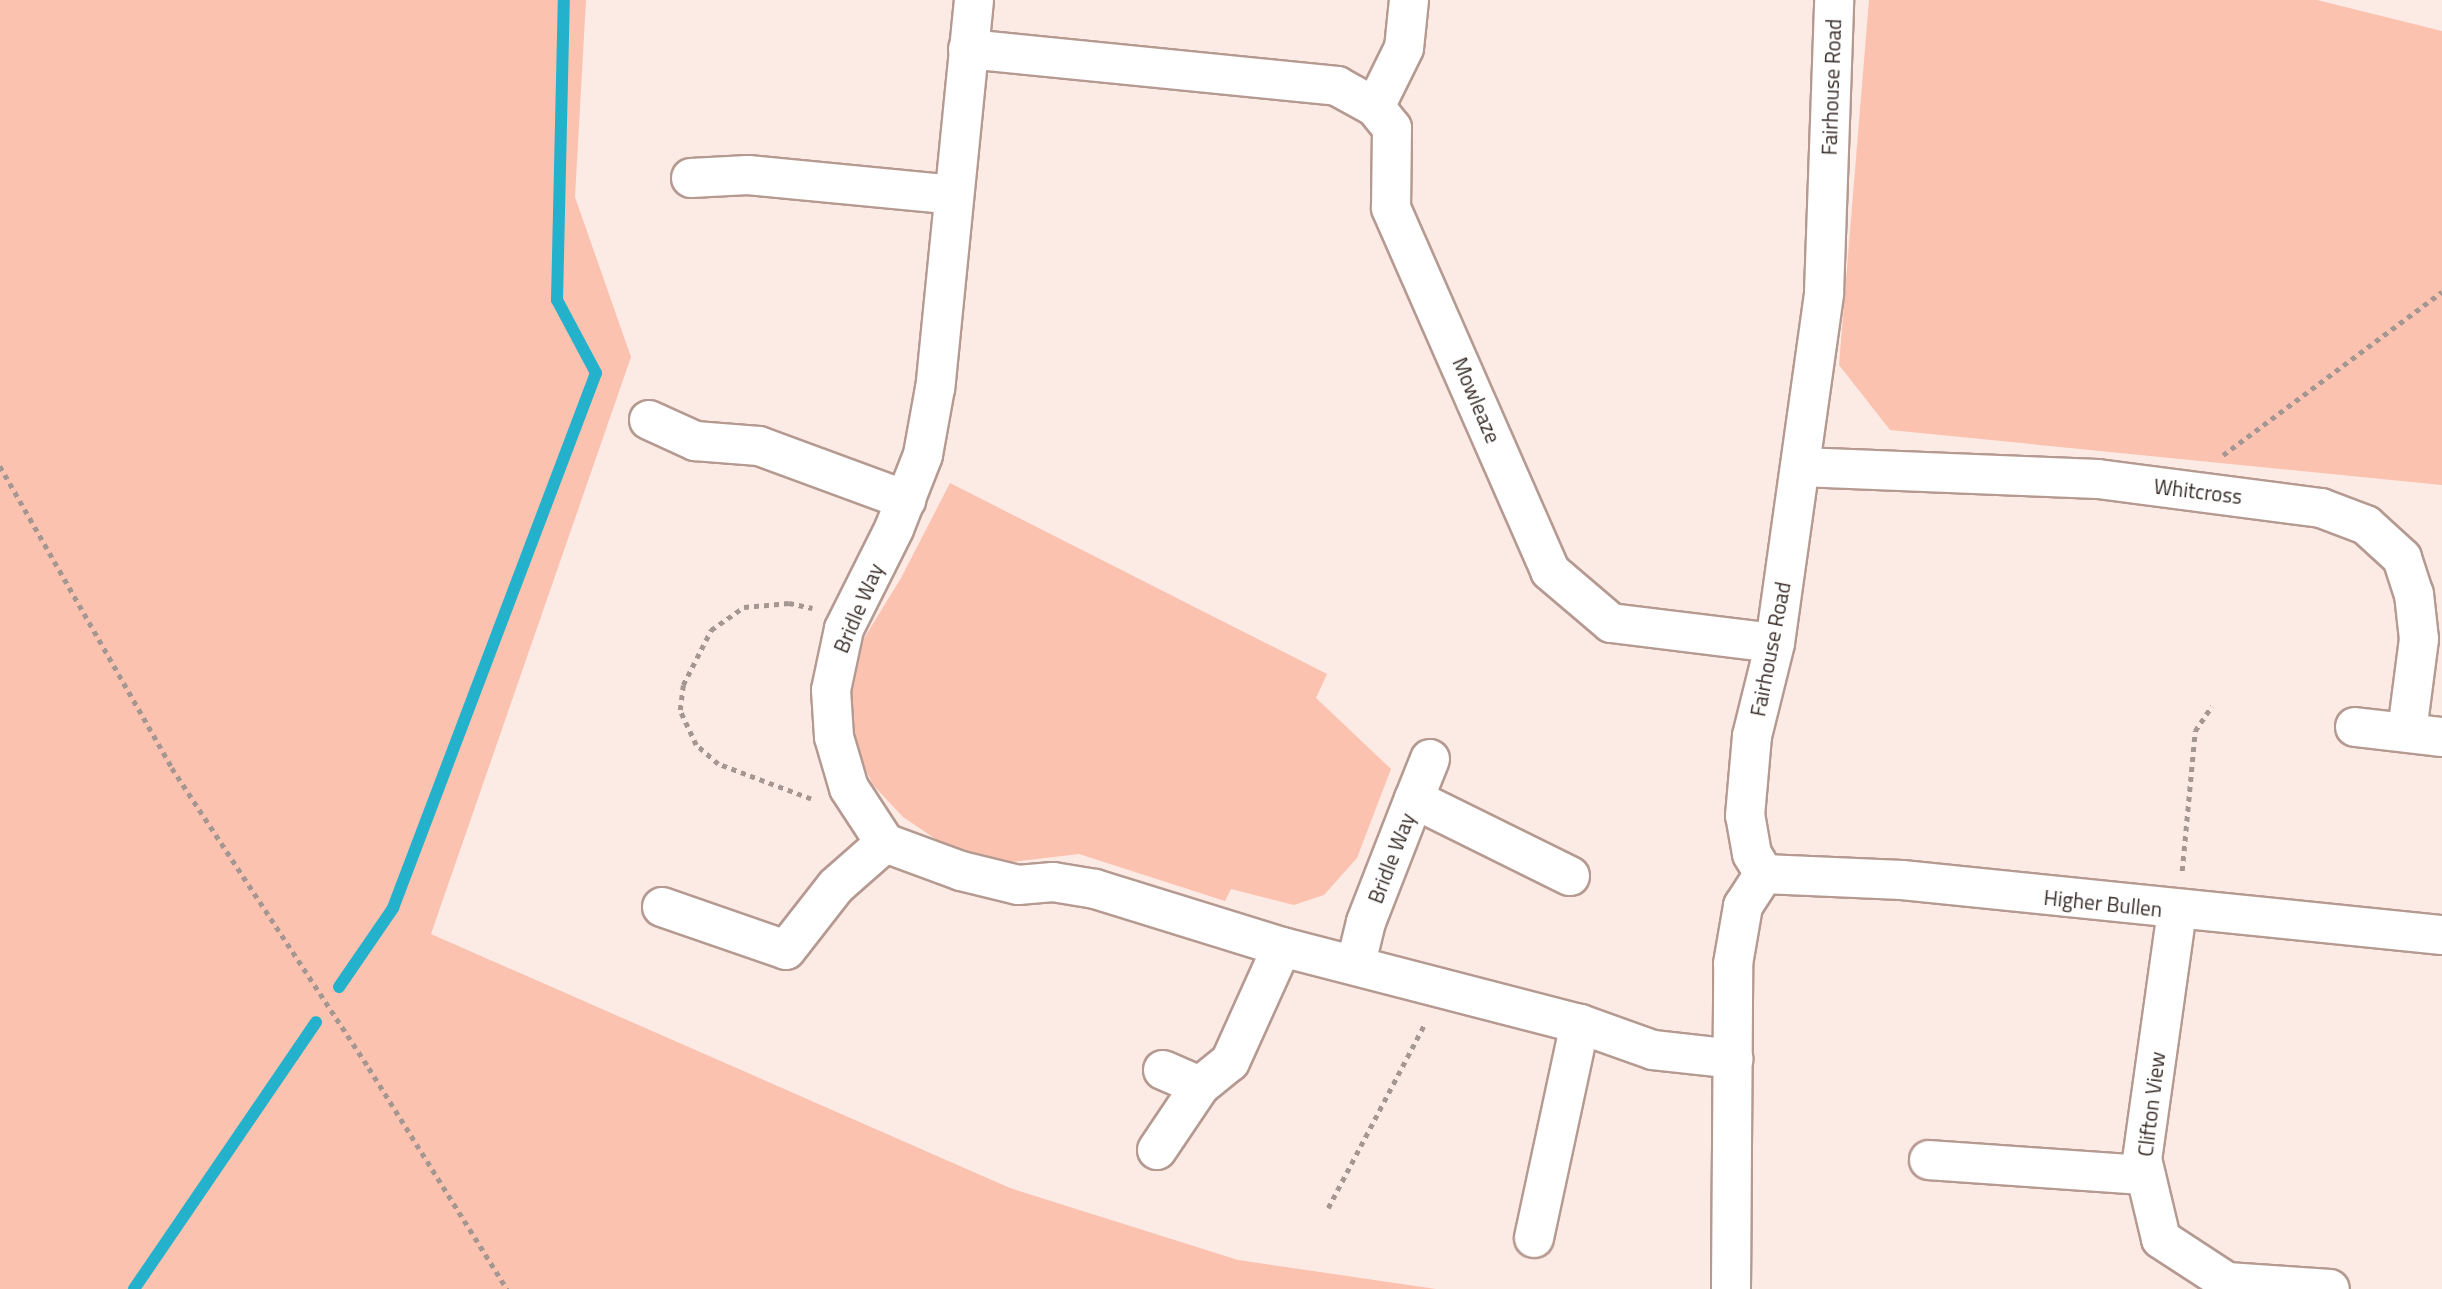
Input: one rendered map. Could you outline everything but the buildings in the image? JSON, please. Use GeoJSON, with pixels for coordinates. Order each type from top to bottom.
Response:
{"type":"FeatureCollection","features":[{"type":"Feature","properties":{"kind":"street","name":"Bridle Way"},"geometry":{"type":"LineString","coordinates":[[885,843],[855,797],[834,737],[831,690],[837,651],[850,617],[906,500],[923,455],[935,388],[974,0]]}},
{"type":"Feature","properties":{"kind":"street"},"geometry":{"type":"LineString","coordinates":[[968,49],[1337,86],[1375,107],[1404,48],[1409,0]]}},
{"type":"Feature","properties":{"kind":"street","name":"Fairhouse Road"},"geometry":{"type":"LineString","coordinates":[[1764,874],[1752,854],[1745,816],[1752,736],[1775,643],[1824,293],[1834,0]]}},
{"type":"Feature","properties":{"kind":"street","name":"Mowleaze"},"geometry":{"type":"LineString","coordinates":[[1375,107],[1392,128],[1391,208],[1550,571],[1611,623],[1775,643]]}},
{"type":"Feature","properties":{"kind":"street"},"geometry":{"type":"LineString","coordinates":[[691,178],[748,175],[954,195]]}},
{"type":"Feature","properties":{"kind":"street"},"geometry":{"type":"LineString","coordinates":[[649,420],[695,441],[759,446],[906,500]]}},
{"type":"Feature","properties":{"kind":"street","name":"Whitcross"},"geometry":{"type":"LineString","coordinates":[[1801,467],[2098,480],[2214,492],[2322,508],[2366,525],[2402,558],[2414,594],[2424,735],[2354,727]]}},
{"type":"Feature","properties":{"kind":"street"},"geometry":{"type":"LineString","coordinates":[[1414,799],[1430,759]]}},
{"type":"Feature","properties":{"kind":"street","name":"Bridle Way"},"geometry":{"type":"LineString","coordinates":[[1356,962],[1366,922],[1414,799],[1570,876]]}},
{"type":"Feature","properties":{"kind":"street"},"geometry":{"type":"LineString","coordinates":[[662,907],[786,950],[836,886],[885,843],[961,871],[1018,885],[1054,882],[1095,889],[1282,947],[1356,962],[1580,1024],[1653,1050],[1734,1059]]}},
{"type":"Feature","properties":{"kind":"street"},"geometry":{"type":"LineString","coordinates":[[1731,1289],[1734,1059],[1732,964],[1743,906],[1764,874]]}},
{"type":"Feature","properties":{"kind":"street","name":"Higher Bullen"},"geometry":{"type":"LineString","coordinates":[[1764,874],[1902,880],[2177,911],[2442,935]]}},
{"type":"Feature","properties":{"kind":"street","name":"Clifton View"},"geometry":{"type":"LineString","coordinates":[[2177,911],[2142,1159],[2161,1239],[2227,1282],[2330,1289]]}},
{"type":"Feature","properties":{"kind":"street"},"geometry":{"type":"LineString","coordinates":[[1157,1150],[1200,1086],[1230,1062],[1282,947]]}},
{"type":"Feature","properties":{"kind":"street"},"geometry":{"type":"LineString","coordinates":[[1534,1238],[1580,1024]]}},
{"type":"Feature","properties":{"kind":"street"},"geometry":{"type":"LineString","coordinates":[[1163,1070],[1200,1086]]}},
{"type":"Feature","properties":{"kind":"street"},"geometry":{"type":"LineString","coordinates":[[1929,1160],[2146,1175]]}},
{"type":"Feature","properties":{"kind":"path"},"geometry":{"type":"LineString","coordinates":[[2214,492],[2218,458],[2442,292]]}},
{"type":"Feature","properties":{"kind":"path"},"geometry":{"type":"LineString","coordinates":[[0,466],[172,768],[369,1068],[507,1289]]}},
{"type":"Feature","properties":{"kind":"path"},"geometry":{"type":"LineString","coordinates":[[850,617],[789,603],[744,607],[711,630],[683,685],[680,710],[696,745],[718,764],[824,804],[855,797]]}},
{"type":"Feature","properties":{"kind":"path"},"geometry":{"type":"LineString","coordinates":[[2177,911],[2195,731],[2211,706]]}},
{"type":"Feature","properties":{"kind":"path"},"geometry":{"type":"LineString","coordinates":[[1328,1208],[1444,987]]}},
{"type":"Feature","properties":{"kind":"shaded area"},"geometry":{"type":"Polygon","coordinates":[[[0,0],[586,0],[575,197],[631,357],[431,934],[1010,1188],[1238,1260],[1436,1289],[0,1289],[0,0]]]}},
{"type":"Feature","properties":{"kind":"shaded area"},"geometry":{"type":"Polygon","coordinates":[[[1869,0],[2317,0],[2442,31],[2442,485],[1890,430],[1839,365],[1869,0]]]}},
{"type":"Feature","properties":{"kind":"shaded area"},"geometry":{"type":"Polygon","coordinates":[[[950,483],[1327,674],[1316,698],[1391,769],[1357,858],[1324,895],[1294,905],[1231,889],[1225,901],[1079,854],[1011,862],[981,858],[937,840],[903,817],[873,785],[855,747],[852,694],[863,640],[901,578],[950,483]]]}},
{"type":"Feature","properties":{"kind":"waterway"},"geometry":{"type":"LineString","coordinates":[[339,987],[393,908],[596,373],[557,300],[564,0]]}},
{"type":"Feature","properties":{"kind":"waterway"},"geometry":{"type":"LineString","coordinates":[[134,1289],[316,1022]]}}]}
